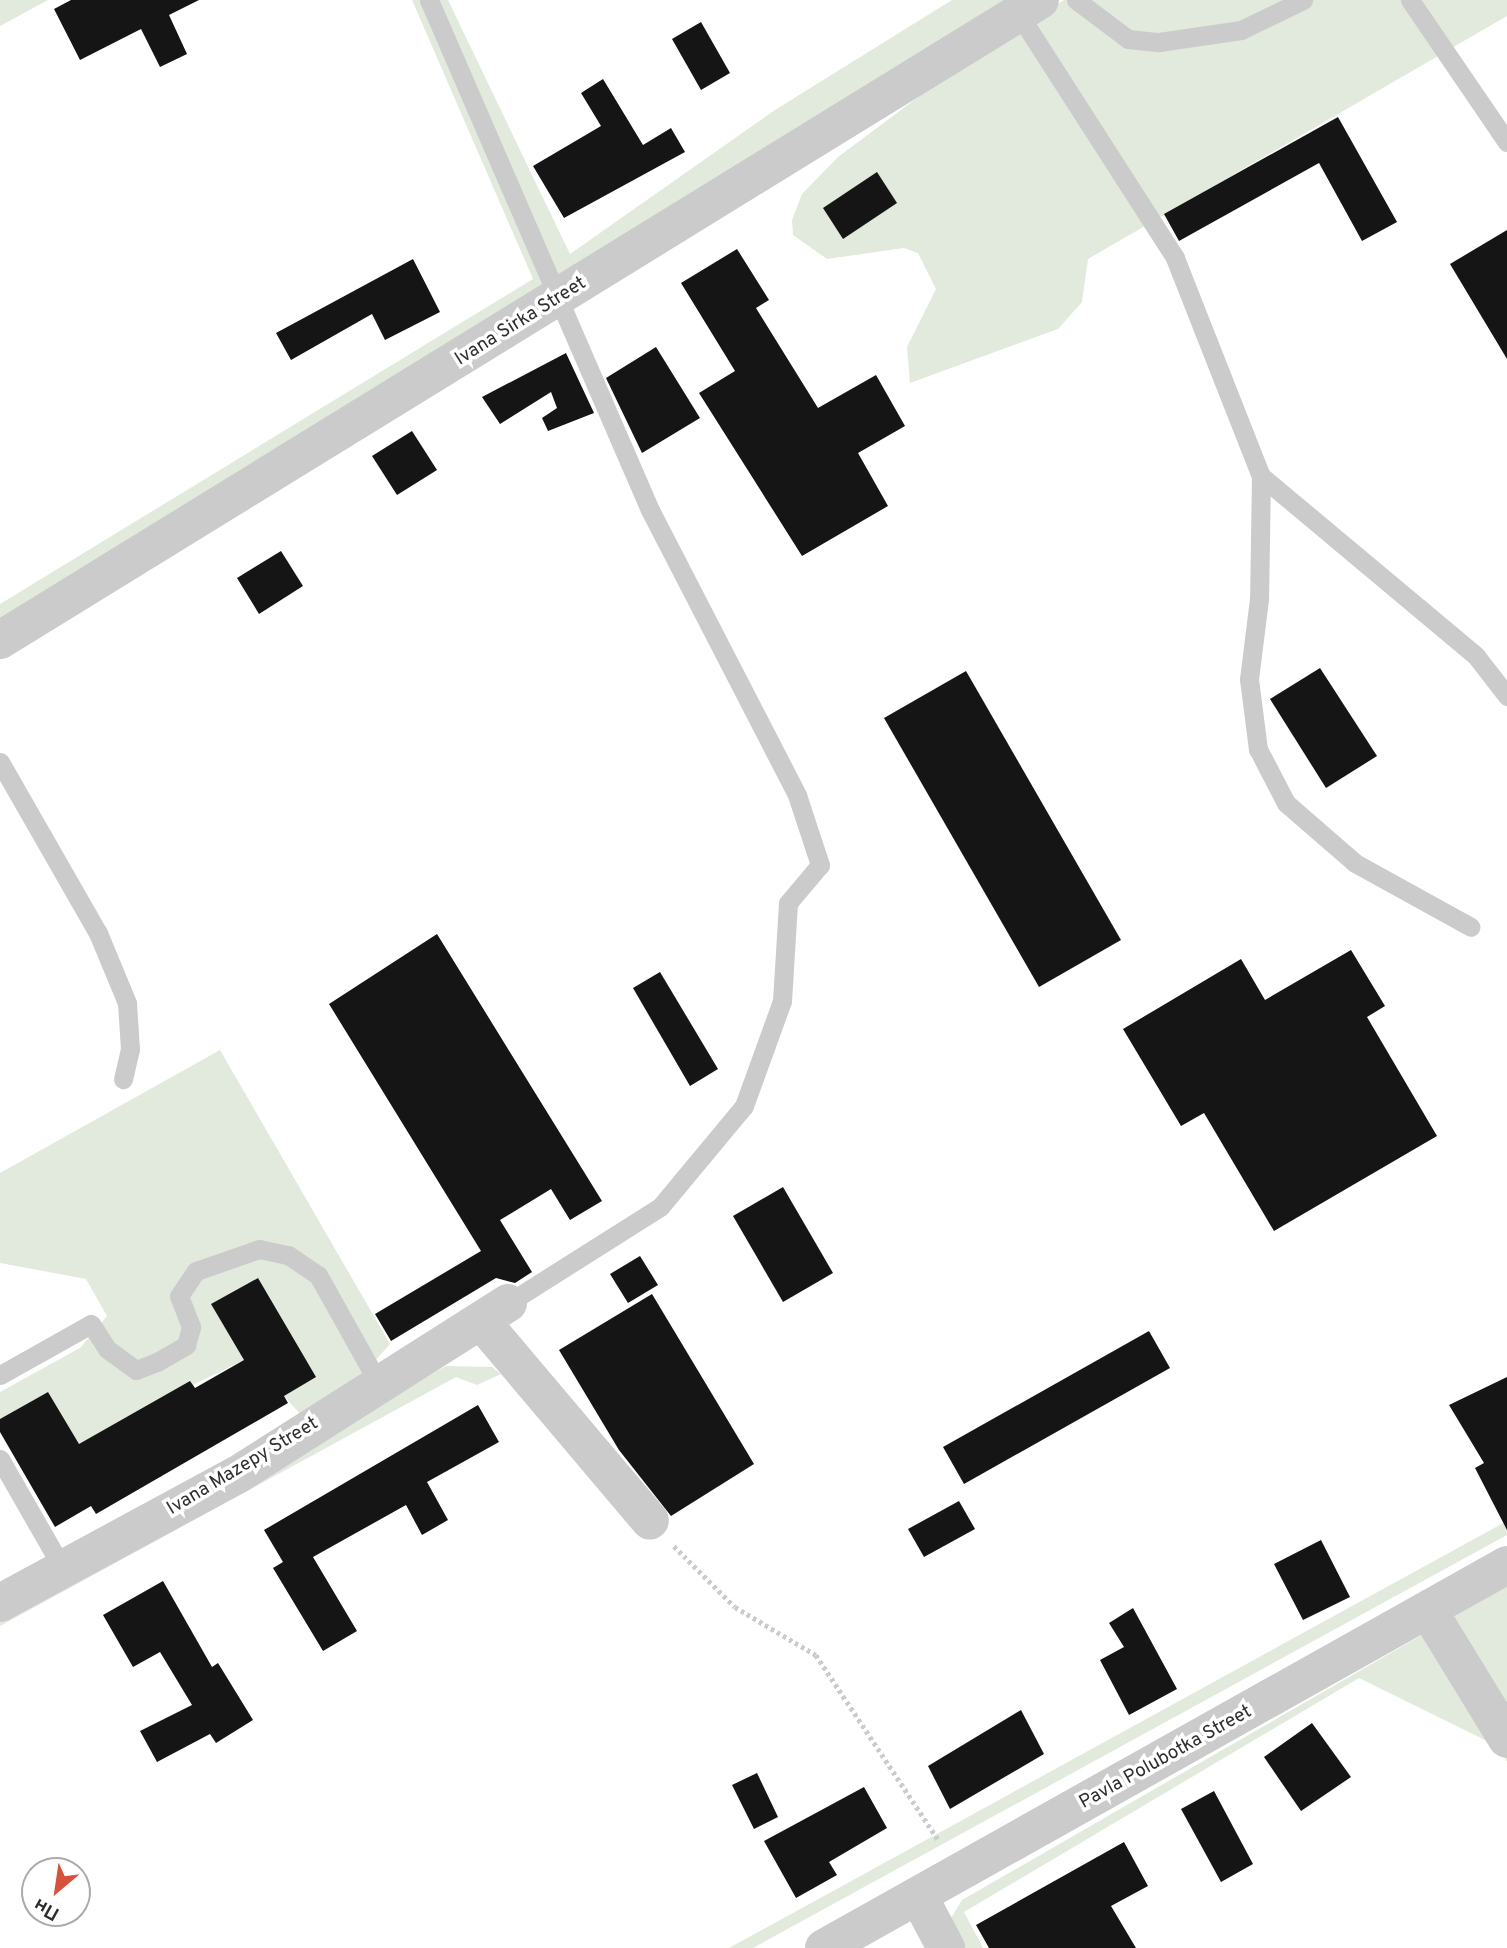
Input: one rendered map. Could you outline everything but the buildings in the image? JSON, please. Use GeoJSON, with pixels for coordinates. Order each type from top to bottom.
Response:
{"type":"FeatureCollection","features":[{"type":"Feature","properties":{"kind":"street","name":"Ivana Sirka Street"},"geometry":{"type":"LineString","coordinates":[[0,640],[560,298],[1029,7]]}},
{"type":"Feature","properties":{"kind":"street","name":"Ivana Mazepy Street"},"geometry":{"type":"LineString","coordinates":[[0,1603],[237,1475],[495,1313]]}},
{"type":"Feature","properties":{"kind":"street"},"geometry":{"type":"LineString","coordinates":[[495,1313],[650,1521]]}},
{"type":"Feature","properties":{"kind":"street","name":"Pavla Polubotka Street"},"geometry":{"type":"LineString","coordinates":[[824,1948],[973,1867],[1507,1565]]}},
{"type":"Feature","properties":{"kind":"street"},"geometry":{"type":"LineString","coordinates":[[1428,1609],[1507,1739]]}},
{"type":"Feature","properties":{"kind":"street"},"geometry":{"type":"LineString","coordinates":[[919,1897],[946,1948]]}},
{"type":"Feature","properties":{"kind":"lane"},"geometry":{"type":"LineString","coordinates":[[429,0],[702,620],[797,795],[820,865],[788,903],[782,1001],[744,1106],[660,1207],[495,1313]]}},
{"type":"Feature","properties":{"kind":"lane"},"geometry":{"type":"LineString","coordinates":[[1076,0],[1128,39],[1159,42],[1241,30],[1303,0]]}},
{"type":"Feature","properties":{"kind":"lane"},"geometry":{"type":"LineString","coordinates":[[1410,0],[1507,142]]}},
{"type":"Feature","properties":{"kind":"lane"},"geometry":{"type":"LineString","coordinates":[[1029,7],[1175,258],[1261,476],[1259,599],[1249,679],[1258,750],[1286,803],[1355,863],[1471,927]]}},
{"type":"Feature","properties":{"kind":"lane"},"geometry":{"type":"LineString","coordinates":[[1261,476],[1476,656],[1507,696]]}},
{"type":"Feature","properties":{"kind":"lane"},"geometry":{"type":"LineString","coordinates":[[0,762],[98,933],[127,1003],[130,1049],[122,1079]]}},
{"type":"Feature","properties":{"kind":"lane"},"geometry":{"type":"LineString","coordinates":[[0,1375],[91,1324],[107,1349],[136,1370],[157,1362],[186,1345],[191,1327],[179,1296],[196,1271],[260,1249],[288,1255],[318,1275],[379,1384]]}},
{"type":"Feature","properties":{"kind":"lane"},"geometry":{"type":"LineString","coordinates":[[0,1459],[63,1569]]}},
{"type":"Feature","properties":{"kind":"path"},"geometry":{"type":"LineString","coordinates":[[650,1521],[734,1607],[816,1655],[933,1837],[973,1867]]}},
{"type":"Feature","properties":{"kind":"shaded area"},"geometry":{"type":"Polygon","coordinates":[[[0,0],[48,0],[0,26],[0,0]]]}},
{"type":"Feature","properties":{"kind":"shaded area"},"geometry":{"type":"Polygon","coordinates":[[[412,0],[448,0],[570,254],[775,110],[952,0],[1016,0],[0,619],[0,604],[533,279],[412,0]]]}},
{"type":"Feature","properties":{"kind":"shaded area"},"geometry":{"type":"Polygon","coordinates":[[[1064,0],[1507,0],[1507,16],[1088,259],[1082,302],[1058,329],[910,383],[907,347],[936,289],[918,253],[904,248],[827,259],[793,235],[792,220],[802,194],[838,157],[976,54],[1064,0]]]}},
{"type":"Feature","properties":{"kind":"shaded area"},"geometry":{"type":"Polygon","coordinates":[[[220,1050],[390,1344],[352,1387],[302,1416],[284,1396],[257,1278],[212,1304],[244,1360],[121,1420],[83,1452],[48,1392],[0,1419],[0,1392],[80,1348],[107,1316],[86,1279],[0,1263],[0,1173],[220,1050]]]}},
{"type":"Feature","properties":{"kind":"shaded area"},"geometry":{"type":"Polygon","coordinates":[[[446,1366],[492,1367],[501,1374],[477,1385],[456,1377],[0,1626],[0,1612],[446,1366]]]}},
{"type":"Feature","properties":{"kind":"shaded area"},"geometry":{"type":"Polygon","coordinates":[[[1507,1521],[1507,1535],[753,1948],[729,1948],[1507,1521]]]}},
{"type":"Feature","properties":{"kind":"shaded area"},"geometry":{"type":"Polygon","coordinates":[[[1507,1586],[1507,1762],[1497,1746],[1359,1678],[964,1912],[983,1948],[959,1948],[951,1918],[962,1900],[1507,1586]]]}}]}
